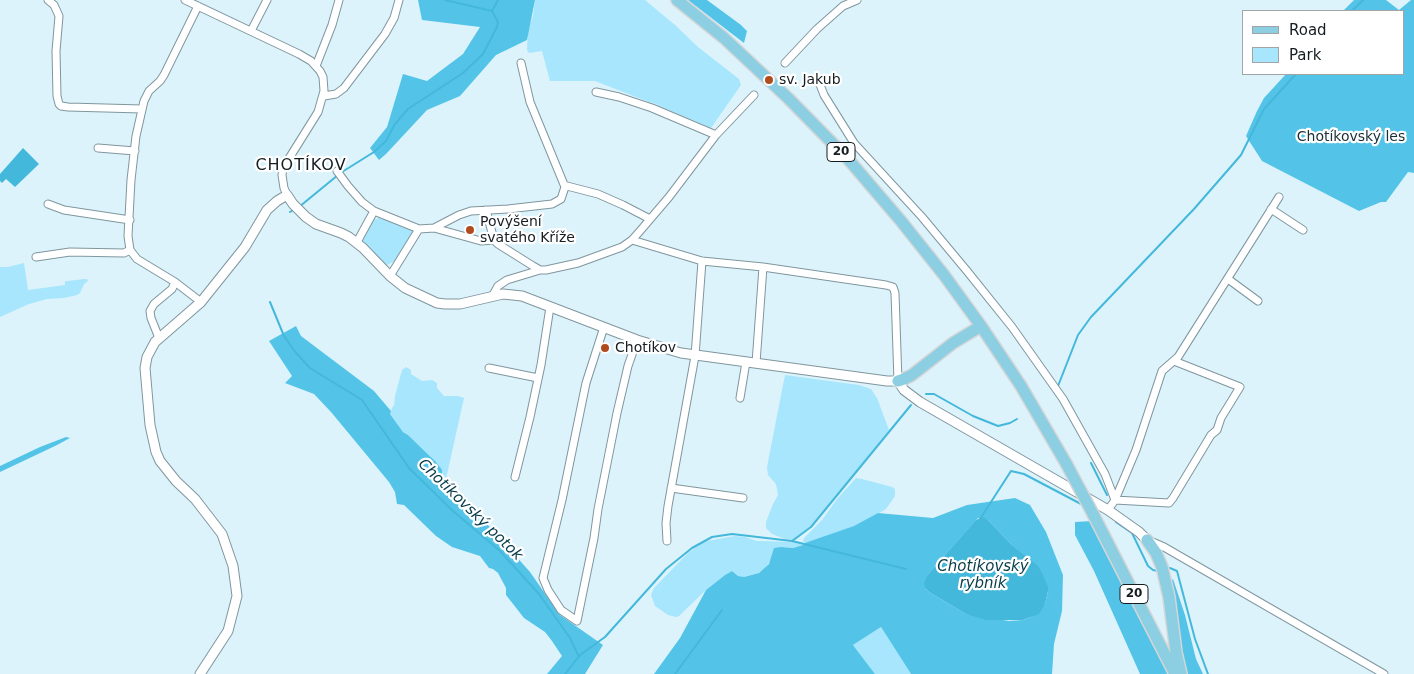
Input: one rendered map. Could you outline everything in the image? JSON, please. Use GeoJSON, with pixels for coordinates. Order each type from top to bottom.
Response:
{"type":"FeatureCollection","features":[{"type":"Feature","properties":{"kind":"main road","name":"20"},"geometry":{"type":"LineString","coordinates":[[677,0],[724,38],[768,78],[848,159],[923,247],[981,326],[1021,386],[1067,465],[1175,674]]}},
{"type":"Feature","properties":{"kind":"main road"},"geometry":{"type":"LineString","coordinates":[[898,381],[912,375],[953,343],[981,326]]}},
{"type":"Feature","properties":{"kind":"main road"},"geometry":{"type":"LineString","coordinates":[[1147,540],[1156,553],[1162,567],[1169,597],[1176,652],[1181,674]]}},
{"type":"Feature","properties":{"kind":"street"},"geometry":{"type":"LineString","coordinates":[[48,0],[57,10],[59,16],[56,50],[57,96],[59,104],[68,107],[142,109]]}},
{"type":"Feature","properties":{"kind":"street"},"geometry":{"type":"LineString","coordinates":[[184,0],[299,54],[316,66],[323,77],[324,96],[318,112],[283,168],[284,188],[300,212],[316,224],[341,233],[356,242],[390,276],[405,288],[438,303],[445,304],[460,304],[503,294],[522,296],[666,350],[694,356],[898,381]]}},
{"type":"Feature","properties":{"kind":"street"},"geometry":{"type":"LineString","coordinates":[[251,31],[268,0]]}},
{"type":"Feature","properties":{"kind":"street"},"geometry":{"type":"LineString","coordinates":[[316,66],[332,26],[339,0]]}},
{"type":"Feature","properties":{"kind":"street"},"geometry":{"type":"LineString","coordinates":[[324,96],[336,94],[344,88],[385,34],[394,18],[399,0]]}},
{"type":"Feature","properties":{"kind":"street"},"geometry":{"type":"LineString","coordinates":[[786,63],[817,29],[842,6],[857,0]]}},
{"type":"Feature","properties":{"kind":"street"},"geometry":{"type":"LineString","coordinates":[[198,6],[164,75],[145,97],[131,180],[128,244],[137,259],[175,282],[201,302]]}},
{"type":"Feature","properties":{"kind":"street"},"geometry":{"type":"LineString","coordinates":[[434,228],[471,211],[552,204],[561,198],[566,187],[530,102],[521,64]]}},
{"type":"Feature","properties":{"kind":"street"},"geometry":{"type":"LineString","coordinates":[[819,82],[824,95],[854,143],[922,216],[967,271],[1012,327],[1063,399],[1105,474],[1115,500]]}},
{"type":"Feature","properties":{"kind":"street"},"geometry":{"type":"LineString","coordinates":[[596,92],[619,97],[652,108],[716,135]]}},
{"type":"Feature","properties":{"kind":"street"},"geometry":{"type":"LineString","coordinates":[[494,295],[498,286],[507,280],[540,270],[557,269],[622,248],[632,240],[669,197],[716,135],[754,95]]}},
{"type":"Feature","properties":{"kind":"street"},"geometry":{"type":"LineString","coordinates":[[98,148],[135,151]]}},
{"type":"Feature","properties":{"kind":"street"},"geometry":{"type":"LineString","coordinates":[[338,173],[357,197],[374,211],[419,229],[434,228],[481,240],[494,240]]}},
{"type":"Feature","properties":{"kind":"street"},"geometry":{"type":"LineString","coordinates":[[566,187],[598,194],[650,219]]}},
{"type":"Feature","properties":{"kind":"street"},"geometry":{"type":"LineString","coordinates":[[200,674],[228,631],[237,596],[233,566],[222,534],[195,499],[176,481],[160,461],[152,440],[150,425],[145,368],[147,356],[151,347],[159,338],[201,302],[246,247],[271,205],[287,195]]}},
{"type":"Feature","properties":{"kind":"street"},"geometry":{"type":"LineString","coordinates":[[1108,510],[1115,500],[1136,450],[1162,371],[1182,352],[1279,197]]}},
{"type":"Feature","properties":{"kind":"street"},"geometry":{"type":"LineString","coordinates":[[48,204],[64,210],[130,220]]}},
{"type":"Feature","properties":{"kind":"street"},"geometry":{"type":"LineString","coordinates":[[1271,209],[1303,230]]}},
{"type":"Feature","properties":{"kind":"street"},"geometry":{"type":"LineString","coordinates":[[486,210],[494,240],[540,270]]}},
{"type":"Feature","properties":{"kind":"street"},"geometry":{"type":"LineString","coordinates":[[356,242],[374,211]]}},
{"type":"Feature","properties":{"kind":"street"},"geometry":{"type":"LineString","coordinates":[[390,276],[419,229]]}},
{"type":"Feature","properties":{"kind":"street"},"geometry":{"type":"LineString","coordinates":[[632,240],[702,261],[763,267],[886,285],[893,288],[895,293],[898,381],[904,390],[920,402],[1108,510],[1147,540],[1164,547],[1384,674]]}},
{"type":"Feature","properties":{"kind":"street"},"geometry":{"type":"LineString","coordinates":[[36,256],[70,252],[124,253],[130,250]]}},
{"type":"Feature","properties":{"kind":"street"},"geometry":{"type":"LineString","coordinates":[[667,541],[666,523],[671,488],[694,356],[702,261]]}},
{"type":"Feature","properties":{"kind":"street"},"geometry":{"type":"LineString","coordinates":[[756,363],[763,267]]}},
{"type":"Feature","properties":{"kind":"street"},"geometry":{"type":"LineString","coordinates":[[1228,280],[1258,302]]}},
{"type":"Feature","properties":{"kind":"street"},"geometry":{"type":"LineString","coordinates":[[159,338],[150,311],[154,304],[172,289],[175,282]]}},
{"type":"Feature","properties":{"kind":"street"},"geometry":{"type":"LineString","coordinates":[[515,477],[538,378],[550,306]]}},
{"type":"Feature","properties":{"kind":"street"},"geometry":{"type":"LineString","coordinates":[[604,327],[586,383],[562,500],[543,578],[548,590],[561,610],[577,621],[616,413],[637,340]]}},
{"type":"Feature","properties":{"kind":"street"},"geometry":{"type":"LineString","coordinates":[[1115,500],[1169,503],[1174,498],[1211,435],[1217,430],[1221,418],[1240,387],[1174,361]]}},
{"type":"Feature","properties":{"kind":"street"},"geometry":{"type":"LineString","coordinates":[[740,398],[746,362]]}},
{"type":"Feature","properties":{"kind":"street"},"geometry":{"type":"LineString","coordinates":[[489,368],[538,378]]}},
{"type":"Feature","properties":{"kind":"street"},"geometry":{"type":"LineString","coordinates":[[671,488],[743,498]]}},
{"type":"Feature","properties":{"kind":"green space"},"geometry":{"type":"Polygon","coordinates":[[[418,0],[535,0],[527,40],[496,55],[460,96],[427,110],[379,160],[370,148],[387,127],[403,74],[427,81],[463,54],[480,27],[422,20],[418,0]]]}},
{"type":"Feature","properties":{"kind":"green space"},"geometry":{"type":"Polygon","coordinates":[[[535,0],[645,0],[698,47],[739,79],[741,85],[711,128],[656,104],[595,81],[550,81],[542,51],[529,53],[527,50],[528,31],[533,16],[535,0]]]}},
{"type":"Feature","properties":{"kind":"green space"},"geometry":{"type":"Polygon","coordinates":[[[688,0],[707,0],[741,25],[747,31],[744,43],[688,0]]]}},
{"type":"Feature","properties":{"kind":"green space","name":"Chotíkovský les"},"geometry":{"type":"Polygon","coordinates":[[[1354,0],[1386,0],[1399,10],[1344,10],[1354,0]]]}},
{"type":"Feature","properties":{"kind":"green space","name":"Chotíkovský les"},"geometry":{"type":"Polygon","coordinates":[[[1411,0],[1414,0],[1414,173],[1408,172],[1386,202],[1381,202],[1359,211],[1262,161],[1246,136],[1264,98],[1285,75],[1404,75],[1404,10],[1399,10],[1411,0]]]}},
{"type":"Feature","properties":{"kind":"green space"},"geometry":{"type":"Polygon","coordinates":[[[382,217],[413,230],[413,233],[395,261],[387,265],[362,241],[371,222],[382,217]]]}},
{"type":"Feature","properties":{"kind":"green space"},"geometry":{"type":"Polygon","coordinates":[[[24,263],[28,290],[65,285],[65,281],[87,279],[88,281],[77,295],[47,299],[29,304],[0,317],[0,267],[24,263]]]}},
{"type":"Feature","properties":{"kind":"green space"},"geometry":{"type":"Polygon","coordinates":[[[296,326],[301,336],[374,391],[391,411],[390,414],[403,432],[436,462],[442,470],[442,478],[446,478],[530,572],[560,615],[603,645],[585,674],[547,674],[562,656],[545,632],[524,618],[506,595],[506,588],[498,573],[489,568],[480,556],[452,547],[436,536],[404,505],[397,504],[395,492],[389,482],[331,412],[314,394],[285,383],[292,376],[269,341],[296,326]]]}},
{"type":"Feature","properties":{"kind":"green space"},"geometry":{"type":"Polygon","coordinates":[[[406,367],[411,370],[411,374],[422,381],[432,380],[437,383],[437,388],[444,396],[464,398],[446,479],[442,479],[430,456],[403,432],[390,414],[402,370],[406,367]]]}},
{"type":"Feature","properties":{"kind":"green space"},"geometry":{"type":"Polygon","coordinates":[[[785,375],[859,385],[871,389],[877,398],[889,430],[813,525],[797,539],[793,540],[772,534],[766,528],[766,522],[778,495],[776,484],[768,475],[767,467],[785,375]]]}},
{"type":"Feature","properties":{"kind":"green space"},"geometry":{"type":"Polygon","coordinates":[[[66,437],[70,438],[0,472],[0,466],[66,437]]]}},
{"type":"Feature","properties":{"kind":"green space"},"geometry":{"type":"Polygon","coordinates":[[[856,478],[892,487],[895,489],[895,496],[886,509],[862,523],[841,532],[805,543],[803,541],[804,538],[822,520],[837,499],[856,478]]]}},
{"type":"Feature","properties":{"kind":"green space"},"geometry":{"type":"Polygon","coordinates":[[[1015,498],[1030,505],[1046,532],[1063,575],[1062,611],[1054,644],[1052,674],[911,674],[881,627],[853,645],[875,674],[654,674],[680,638],[706,590],[732,571],[738,576],[744,577],[759,573],[769,564],[774,548],[793,548],[803,545],[854,526],[878,513],[933,518],[967,505],[1015,498]],[[978,518],[928,574],[925,588],[966,614],[1009,621],[1023,620],[1031,617],[1045,604],[1048,591],[1029,559],[1011,544],[988,520],[978,518]]]}},
{"type":"Feature","properties":{"kind":"green space"},"geometry":{"type":"Polygon","coordinates":[[[1093,521],[1170,674],[1140,674],[1094,571],[1075,535],[1075,522],[1093,521]]]}},
{"type":"Feature","properties":{"kind":"green space"},"geometry":{"type":"Polygon","coordinates":[[[735,536],[757,541],[800,542],[803,545],[793,548],[781,547],[759,573],[744,577],[738,576],[732,571],[725,575],[679,616],[668,615],[655,606],[651,595],[654,588],[688,553],[707,541],[735,536]]]}},
{"type":"Feature","properties":{"kind":"green space"},"geometry":{"type":"Polygon","coordinates":[[[1173,579],[1185,615],[1196,659],[1203,674],[1187,674],[1184,665],[1169,584],[1173,579]]]}},
{"type":"Feature","properties":{"kind":"green space"},"geometry":{"type":"Polygon","coordinates":[[[881,627],[911,674],[875,674],[853,645],[881,627]]]}},
{"type":"Feature","properties":{"kind":"water"},"geometry":{"type":"Polygon","coordinates":[[[23,148],[39,164],[15,187],[6,179],[2,183],[0,181],[0,174],[23,148]]]}},
{"type":"Feature","properties":{"kind":"water","name":"Chotíkovský rybník"},"geometry":{"type":"Polygon","coordinates":[[[983,517],[1011,544],[1038,566],[1048,587],[1045,604],[1039,614],[1023,620],[986,620],[966,614],[925,588],[924,583],[928,574],[976,520],[983,517]]]}},
{"type":"Feature","properties":{"kind":"waterway"},"geometry":{"type":"LineString","coordinates":[[445,0],[492,11]]}},
{"type":"Feature","properties":{"kind":"waterway","name":"Chotíkovský potok"},"geometry":{"type":"LineString","coordinates":[[342,172],[374,152],[386,141],[395,124],[408,109],[463,73],[483,54],[497,27],[498,22],[492,11],[498,0]]}},
{"type":"Feature","properties":{"kind":"waterway"},"geometry":{"type":"LineString","coordinates":[[1353,10],[1363,0]]}},
{"type":"Feature","properties":{"kind":"waterway"},"geometry":{"type":"LineString","coordinates":[[1058,386],[1078,335],[1091,317],[1194,209],[1241,155],[1264,109],[1295,75]]}},
{"type":"Feature","properties":{"kind":"waterway","name":"Chotíkovský potok"},"geometry":{"type":"LineString","coordinates":[[299,207],[338,175]]}},
{"type":"Feature","properties":{"kind":"waterway","name":"Chotíkovský potok"},"geometry":{"type":"LineString","coordinates":[[290,212],[295,209]]}},
{"type":"Feature","properties":{"kind":"waterway","name":"Chotíkovský potok"},"geometry":{"type":"LineString","coordinates":[[270,302],[284,336],[296,353],[310,368],[362,400],[409,468],[453,511],[500,551],[539,594],[570,638],[579,657]]}},
{"type":"Feature","properties":{"kind":"waterway"},"geometry":{"type":"LineString","coordinates":[[926,394],[934,394],[973,416],[998,426],[1017,419]]}},
{"type":"Feature","properties":{"kind":"waterway"},"geometry":{"type":"LineString","coordinates":[[792,541],[811,527],[911,405]]}},
{"type":"Feature","properties":{"kind":"waterway"},"geometry":{"type":"LineString","coordinates":[[1091,463],[1107,495]]}},
{"type":"Feature","properties":{"kind":"waterway"},"geometry":{"type":"LineString","coordinates":[[980,519],[1011,471],[1024,474],[1081,504]]}},
{"type":"Feature","properties":{"kind":"waterway"},"geometry":{"type":"LineString","coordinates":[[1116,522],[1132,533],[1148,566],[1158,571]]}},
{"type":"Feature","properties":{"kind":"waterway"},"geometry":{"type":"LineString","coordinates":[[565,674],[580,655],[605,637],[666,569],[692,548],[712,537],[732,534],[792,541],[906,569]]}},
{"type":"Feature","properties":{"kind":"waterway"},"geometry":{"type":"LineString","coordinates":[[1170,568],[1177,571],[1195,639],[1208,674]]}},
{"type":"Feature","properties":{"kind":"waterway"},"geometry":{"type":"LineString","coordinates":[[675,674],[722,610]]}},
{"type":"Feature","properties":{"kind":"place","name":"sv. Jakub"},"geometry":{"type":"Point","coordinates":[769,80]}},
{"type":"Feature","properties":{"kind":"place","name":"Povýšení svatého Kříže"},"geometry":{"type":"Point","coordinates":[470,230]}},
{"type":"Feature","properties":{"kind":"place","name":"Chotíkov"},"geometry":{"type":"Point","coordinates":[605,348]}},
{"type":"Feature","properties":{"kind":"district","name":"CHOTÍKOV"},"geometry":{"type":"Point","coordinates":[301,166]}}]}
